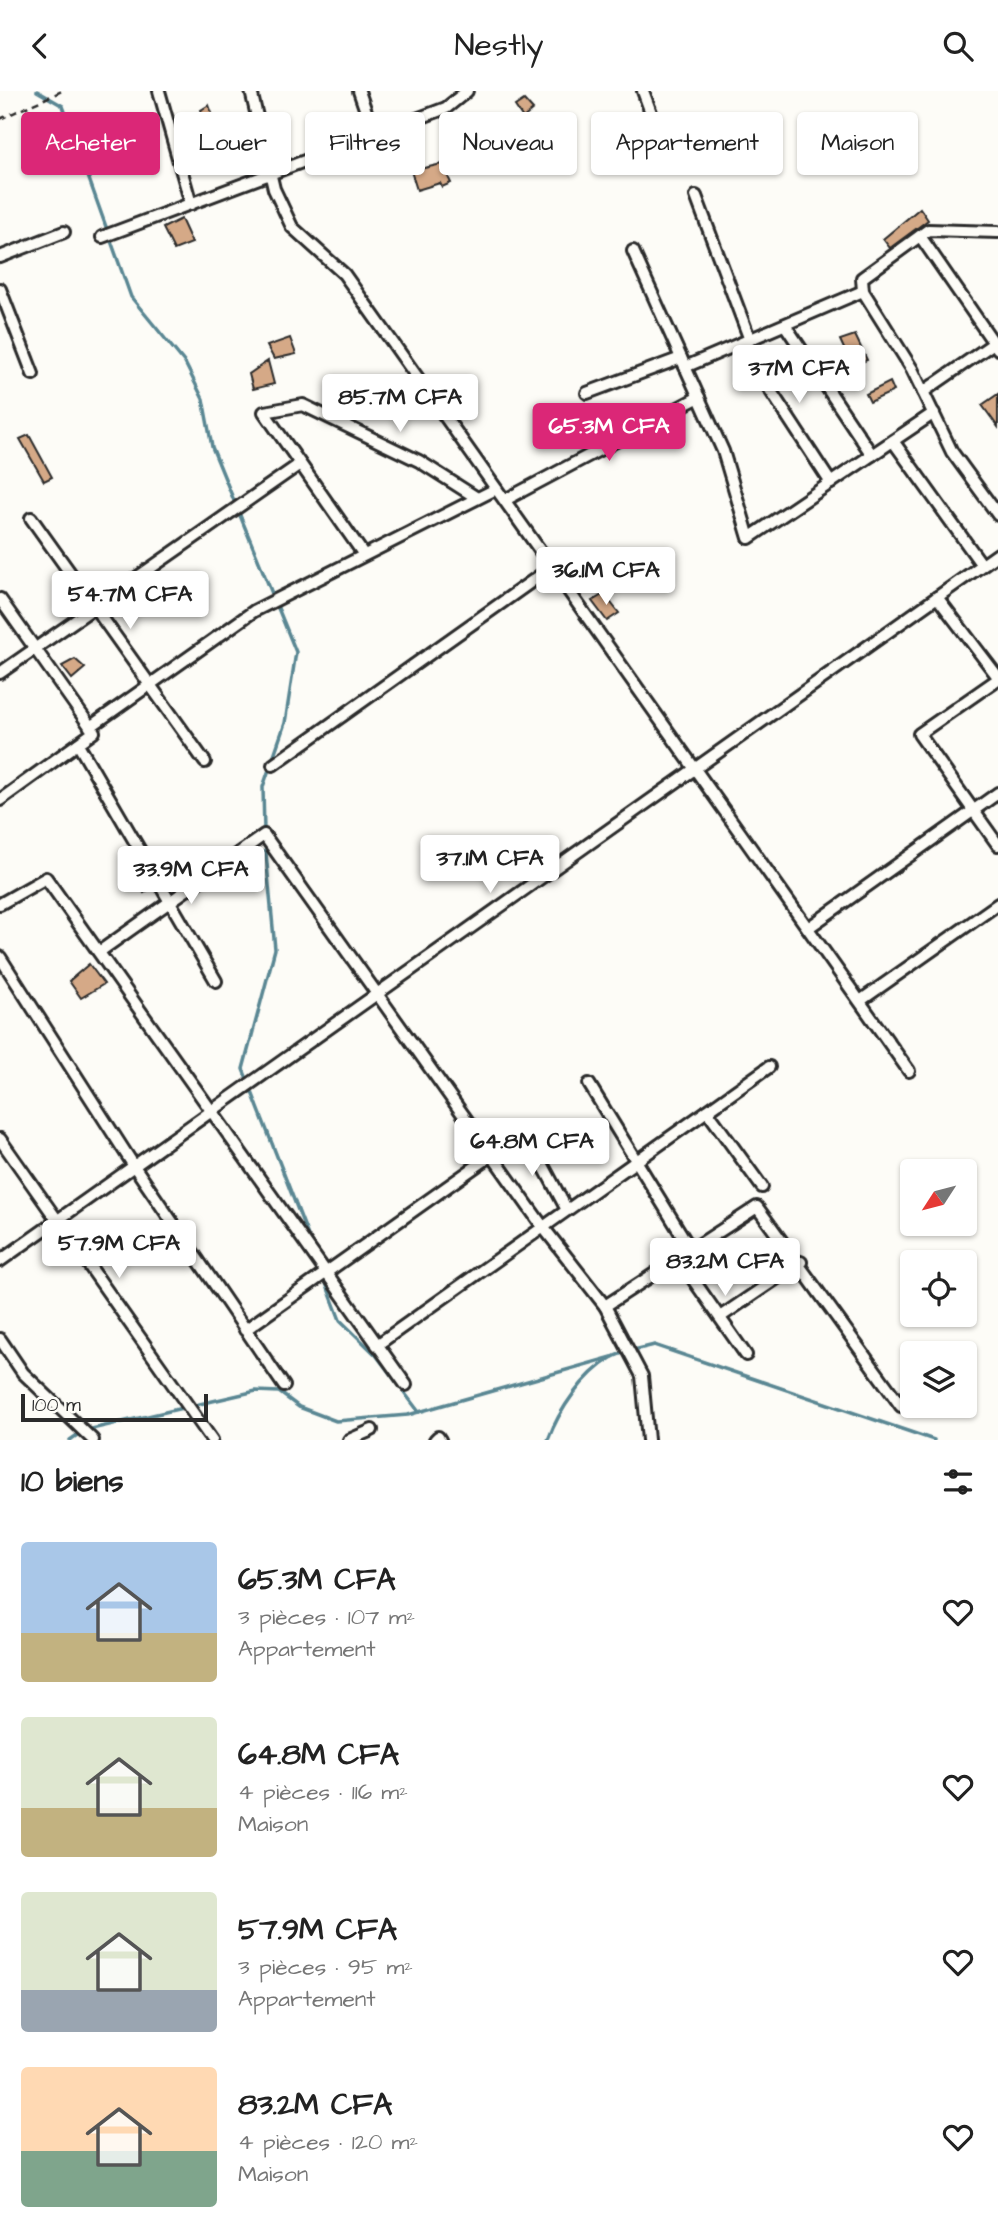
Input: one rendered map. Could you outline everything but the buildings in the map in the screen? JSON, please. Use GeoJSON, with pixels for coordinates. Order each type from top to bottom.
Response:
{"type":"FeatureCollection","features":[{"type":"Feature","properties":{"kind":"street"},"geometry":{"type":"LineString","coordinates":[[159,91],[191,204]]}},
{"type":"Feature","properties":{"kind":"street"},"geometry":{"type":"LineString","coordinates":[[251,91],[256,112]]}},
{"type":"Feature","properties":{"kind":"street"},"geometry":{"type":"LineString","coordinates":[[359,91],[366,112]]}},
{"type":"Feature","properties":{"kind":"street"},"geometry":{"type":"LineString","coordinates":[[425,116],[446,108],[467,91]]}},
{"type":"Feature","properties":{"kind":"street"},"geometry":{"type":"LineString","coordinates":[[643,91],[651,112]]}},
{"type":"Feature","properties":{"kind":"street"},"geometry":{"type":"LineString","coordinates":[[102,237],[268,175]]}},
{"type":"Feature","properties":{"kind":"street"},"geometry":{"type":"LineString","coordinates":[[271,175],[292,227],[344,274],[909,1071]]}},
{"type":"Feature","properties":{"kind":"street"},"geometry":{"type":"LineString","coordinates":[[696,196],[745,342],[831,483]]}},
{"type":"Feature","properties":{"kind":"street"},"geometry":{"type":"LineString","coordinates":[[998,232],[928,230],[862,278],[863,291],[912,369],[953,452],[998,515]]}},
{"type":"Feature","properties":{"kind":"street"},"geometry":{"type":"LineString","coordinates":[[0,257],[64,232]]}},
{"type":"Feature","properties":{"kind":"street"},"geometry":{"type":"LineString","coordinates":[[920,236],[996,346],[923,391]]}},
{"type":"Feature","properties":{"kind":"street"},"geometry":{"type":"LineString","coordinates":[[633,251],[723,451],[749,538],[934,413]]}},
{"type":"Feature","properties":{"kind":"street"},"geometry":{"type":"LineString","coordinates":[[0,289],[33,374]]}},
{"type":"Feature","properties":{"kind":"street"},"geometry":{"type":"LineString","coordinates":[[587,393],[745,342],[863,291]]}},
{"type":"Feature","properties":{"kind":"street"},"geometry":{"type":"LineString","coordinates":[[785,325],[872,455]]}},
{"type":"Feature","properties":{"kind":"street"},"geometry":{"type":"LineString","coordinates":[[505,500],[699,397]]}},
{"type":"Feature","properties":{"kind":"street"},"geometry":{"type":"LineString","coordinates":[[364,555],[264,412],[303,405],[419,461],[477,498]]}},
{"type":"Feature","properties":{"kind":"street"},"geometry":{"type":"LineString","coordinates":[[893,441],[982,565]]}},
{"type":"Feature","properties":{"kind":"street"},"geometry":{"type":"LineString","coordinates":[[0,673],[300,464]]}},
{"type":"Feature","properties":{"kind":"street"},"geometry":{"type":"LineString","coordinates":[[90,727],[254,611],[496,489]]}},
{"type":"Feature","properties":{"kind":"street"},"geometry":{"type":"LineString","coordinates":[[31,519],[205,762]]}},
{"type":"Feature","properties":{"kind":"street"},"geometry":{"type":"LineString","coordinates":[[0,1261],[998,554]]}},
{"type":"Feature","properties":{"kind":"street"},"geometry":{"type":"LineString","coordinates":[[273,765],[552,567]]}},
{"type":"Feature","properties":{"kind":"street"},"geometry":{"type":"LineString","coordinates":[[937,597],[998,678],[919,734],[998,845]]}},
{"type":"Feature","properties":{"kind":"street"},"geometry":{"type":"LineString","coordinates":[[0,599],[94,732],[0,800]]}},
{"type":"Feature","properties":{"kind":"street"},"geometry":{"type":"LineString","coordinates":[[78,744],[216,981]]}},
{"type":"Feature","properties":{"kind":"street"},"geometry":{"type":"LineString","coordinates":[[808,928],[998,793]]}},
{"type":"Feature","properties":{"kind":"street"},"geometry":{"type":"LineString","coordinates":[[99,952],[264,835],[543,1227],[605,1307],[642,1376],[648,1440]]}},
{"type":"Feature","properties":{"kind":"street"},"geometry":{"type":"LineString","coordinates":[[0,904],[46,878],[406,1385]]}},
{"type":"Feature","properties":{"kind":"street"},"geometry":{"type":"LineString","coordinates":[[860,1001],[998,904]]}},
{"type":"Feature","properties":{"kind":"street"},"geometry":{"type":"LineString","coordinates":[[0,957],[134,1166],[284,1386]]}},
{"type":"Feature","properties":{"kind":"street"},"geometry":{"type":"LineString","coordinates":[[377,1345],[769,1067]]}},
{"type":"Feature","properties":{"kind":"street"},"geometry":{"type":"LineString","coordinates":[[589,1084],[691,1250]]}},
{"type":"Feature","properties":{"kind":"street"},"geometry":{"type":"LineString","coordinates":[[707,1111],[762,1187]]}},
{"type":"Feature","properties":{"kind":"street"},"geometry":{"type":"LineString","coordinates":[[521,1131],[537,1154],[567,1210]]}},
{"type":"Feature","properties":{"kind":"street"},"geometry":{"type":"LineString","coordinates":[[0,1139],[212,1440]]}},
{"type":"Feature","properties":{"kind":"street"},"geometry":{"type":"LineString","coordinates":[[245,1330],[492,1155]]}},
{"type":"Feature","properties":{"kind":"street"},"geometry":{"type":"LineString","coordinates":[[605,1307],[757,1207],[900,1405]]}},
{"type":"Feature","properties":{"kind":"street"},"geometry":{"type":"LineString","coordinates":[[678,1258],[746,1355]]}},
{"type":"Feature","properties":{"kind":"street"},"geometry":{"type":"LineString","coordinates":[[719,1317],[799,1263]]}},
{"type":"Feature","properties":{"kind":"street"},"geometry":{"type":"LineString","coordinates":[[0,1339],[23,1373],[93,1440]]}},
{"type":"Feature","properties":{"kind":"street"},"geometry":{"type":"LineString","coordinates":[[349,1440],[372,1430]]}},
{"type":"Feature","properties":{"kind":"street"},"geometry":{"type":"LineString","coordinates":[[435,1440],[438,1437],[440,1440]]}},
{"type":"Feature","properties":{"kind":"path"},"geometry":{"type":"LineString","coordinates":[[0,119],[62,91]]}},
{"type":"Feature","properties":{"kind":"waterway"},"geometry":{"type":"LineString","coordinates":[[37,91],[63,106],[131,297],[185,363],[203,399],[212,447],[296,652],[285,723],[263,787],[264,832]]}},
{"type":"Feature","properties":{"kind":"waterway"},"geometry":{"type":"LineString","coordinates":[[265,843],[275,949],[243,1069],[310,1241]]}},
{"type":"Feature","properties":{"kind":"waterway"},"geometry":{"type":"LineString","coordinates":[[324,1278],[340,1320],[376,1355],[419,1412]]}},
{"type":"Feature","properties":{"kind":"waterway"},"geometry":{"type":"LineString","coordinates":[[548,1440],[565,1405],[601,1365],[626,1352],[654,1345],[934,1440]]}},
{"type":"Feature","properties":{"kind":"waterway"},"geometry":{"type":"LineString","coordinates":[[70,1440],[83,1431],[256,1391],[279,1392],[299,1407],[336,1421],[408,1415],[612,1357]]}}]}
